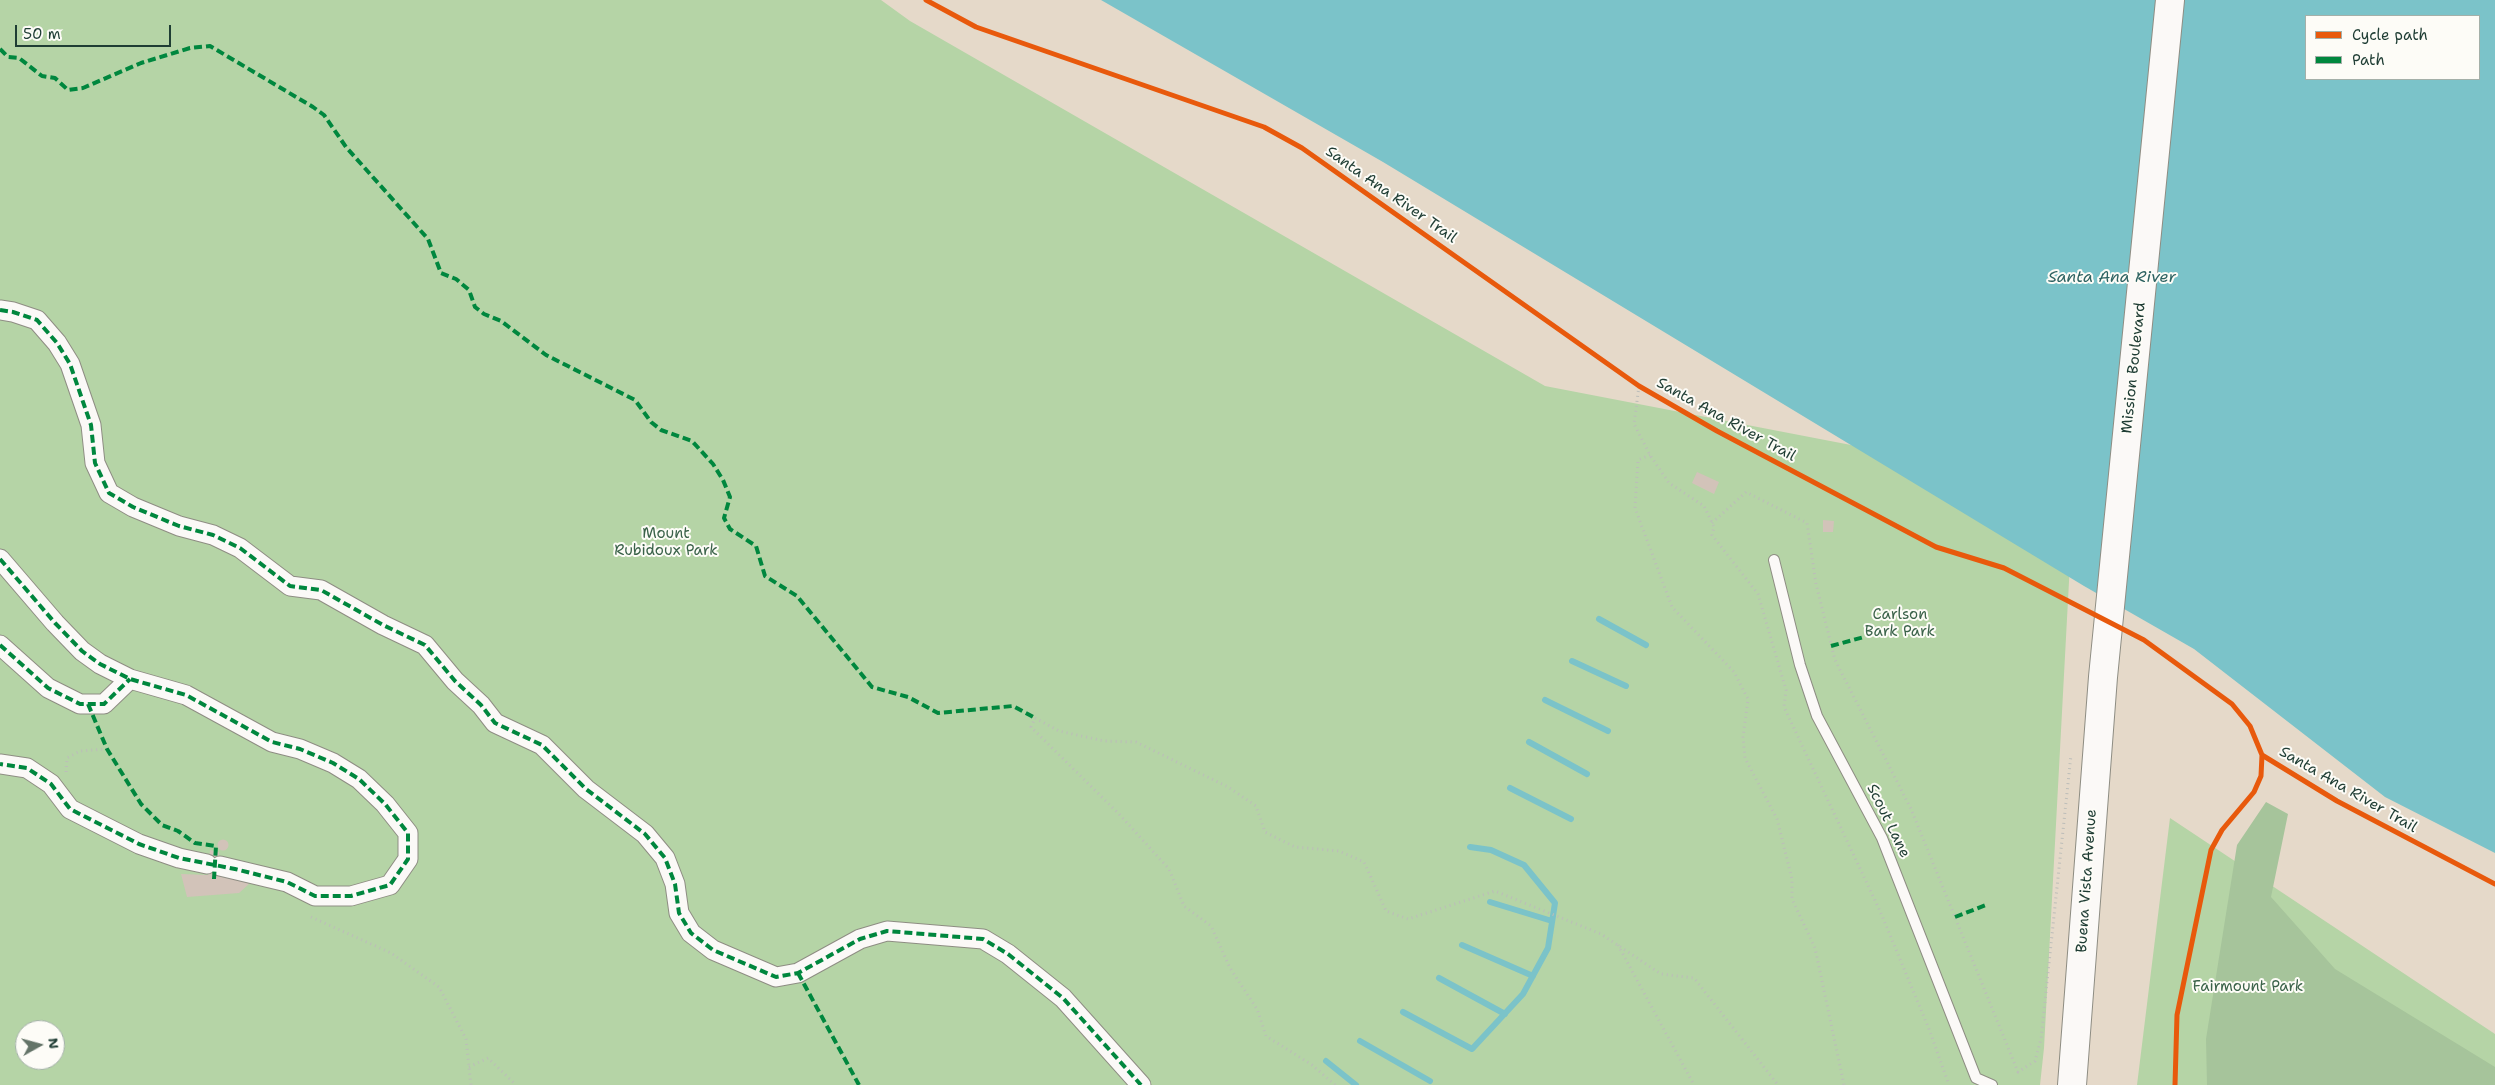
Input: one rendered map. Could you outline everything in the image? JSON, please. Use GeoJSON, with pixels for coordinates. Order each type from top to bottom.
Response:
{"type":"FeatureCollection","features":[{"type":"Feature","properties":{"kind":"main road","name":"Mission Boulevard"},"geometry":{"type":"LineString","coordinates":[[2103,676],[2170,0]]}},
{"type":"Feature","properties":{"kind":"main road","name":"Buena Vista Avenue"},"geometry":{"type":"LineString","coordinates":[[2072,1085],[2103,676]]}},
{"type":"Feature","properties":{"kind":"street"},"geometry":{"type":"LineString","coordinates":[[0,310],[37,320],[57,343],[70,364],[91,425],[96,463],[109,493],[133,507],[179,526],[213,535],[240,548],[290,586],[320,590],[425,645],[455,681],[481,705],[495,723],[542,746],[586,789],[645,834],[665,858],[675,884],[680,913],[691,933],[713,950],[776,977],[798,973],[860,939],[887,931],[983,939],[1008,954],[1064,998],[1141,1085]]}},
{"type":"Feature","properties":{"kind":"street"},"geometry":{"type":"LineString","coordinates":[[0,559],[82,651],[100,664],[130,679],[186,695],[272,742],[300,749],[333,763],[359,779],[385,804],[408,833],[408,859],[390,885],[351,896],[315,896],[288,882],[179,858],[139,844],[70,809],[51,784],[27,768],[0,764]]}},
{"type":"Feature","properties":{"kind":"street"},"geometry":{"type":"LineString","coordinates":[[0,645],[48,688],[80,704],[104,704],[130,679]]}},
{"type":"Feature","properties":{"kind":"lane","name":"Scout Lane"},"geometry":{"type":"LineString","coordinates":[[1774,560],[1800,664],[1817,716],[1882,838],[1976,1078],[1992,1085]]}},
{"type":"Feature","properties":{"kind":"path"},"geometry":{"type":"LineString","coordinates":[[1639,386],[1634,424],[1650,455],[1669,483],[1704,506],[1714,527],[1712,535],[1758,594],[1786,690],[1784,707],[1880,911],[1950,1085]]}},
{"type":"Feature","properties":{"kind":"path"},"geometry":{"type":"LineString","coordinates":[[1650,455],[1638,460],[1635,508],[1672,607],[1734,672],[1748,699],[1744,737],[1745,758],[1777,820],[1792,879],[1792,898],[1815,948],[1827,1013],[1844,1085]]}},
{"type":"Feature","properties":{"kind":"path"},"geometry":{"type":"LineString","coordinates":[[1712,523],[1746,492],[1807,523],[1816,584],[1835,660],[1911,808],[2018,1072],[2035,1061],[2041,1039],[2072,750]]}},
{"type":"Feature","properties":{"kind":"path"},"geometry":{"type":"LineString","coordinates":[[1335,1085],[1312,1065],[1266,1036],[1257,1008],[1230,968],[1211,926],[1184,906],[1169,869],[1119,814],[1031,727],[1035,718],[1059,731],[1104,741],[1136,742],[1228,787],[1256,806],[1265,832],[1295,847],[1339,851],[1364,862],[1386,911],[1408,919],[1495,891],[1617,943],[1661,974],[1694,978],[1778,1085]]}},
{"type":"Feature","properties":{"kind":"path"},"geometry":{"type":"LineString","coordinates":[[51,784],[66,779],[67,758],[80,751],[107,749]]}},
{"type":"Feature","properties":{"kind":"path"},"geometry":{"type":"LineString","coordinates":[[304,913],[391,954],[439,987],[466,1039],[471,1085]]}},
{"type":"Feature","properties":{"kind":"path"},"geometry":{"type":"LineString","coordinates":[[1617,943],[1694,1085]]}},
{"type":"Feature","properties":{"kind":"path"},"geometry":{"type":"LineString","coordinates":[[469,1067],[488,1058],[516,1085]]}},
{"type":"Feature","properties":{"kind":"green space","name":"Mount Rubidoux Park"},"geometry":{"type":"Polygon","coordinates":[[[0,0],[881,0],[910,21],[1545,386],[2074,488],[2044,1048],[2040,1085],[0,1085],[0,0]]]}},
{"type":"Feature","properties":{"kind":"green space"},"geometry":{"type":"Polygon","coordinates":[[[2266,802],[2288,814],[2271,897],[2335,969],[2495,1067],[2495,1085],[2207,1085],[2206,1039],[2237,845],[2266,802]]]}},
{"type":"Feature","properties":{"kind":"green space","name":"Fairmount Park"},"geometry":{"type":"Polygon","coordinates":[[[2170,818],[2495,1034],[2495,1085],[2137,1085],[2170,818]]]}},
{"type":"Feature","properties":{"kind":"water","name":"Santa Ana River"},"geometry":{"type":"Polygon","coordinates":[[[1101,0],[2495,0],[2495,853],[2385,797],[2194,649],[2084,586],[1383,162],[1101,0]]]}},
{"type":"Feature","properties":{"kind":"building"},"geometry":{"type":"Polygon","coordinates":[[[1697,472],[1719,482],[1714,494],[1692,483],[1697,472]]]}},
{"type":"Feature","properties":{"kind":"building"},"geometry":{"type":"Polygon","coordinates":[[[1823,520],[1834,521],[1833,532],[1823,532],[1823,520]]]}},
{"type":"Feature","properties":{"kind":"building"},"geometry":{"type":"Polygon","coordinates":[[[221,840],[225,840],[228,845],[227,849],[221,850],[218,847],[218,843],[221,840]]]}},
{"type":"Feature","properties":{"kind":"building"},"geometry":{"type":"Polygon","coordinates":[[[210,850],[219,852],[217,873],[233,873],[249,884],[239,893],[187,897],[181,874],[208,875],[210,850]]]}},
{"type":"Feature","properties":{"kind":"waterway"},"geometry":{"type":"LineString","coordinates":[[1599,619],[1646,645]]}},
{"type":"Feature","properties":{"kind":"waterway"},"geometry":{"type":"LineString","coordinates":[[1572,661],[1626,686]]}},
{"type":"Feature","properties":{"kind":"waterway"},"geometry":{"type":"LineString","coordinates":[[1545,700],[1608,731]]}},
{"type":"Feature","properties":{"kind":"waterway"},"geometry":{"type":"LineString","coordinates":[[1529,742],[1587,774]]}},
{"type":"Feature","properties":{"kind":"waterway"},"geometry":{"type":"LineString","coordinates":[[1510,788],[1571,819]]}},
{"type":"Feature","properties":{"kind":"waterway"},"geometry":{"type":"LineString","coordinates":[[1403,1012],[1472,1049],[1523,994],[1548,948],[1555,903],[1524,865],[1491,850],[1470,847]]}},
{"type":"Feature","properties":{"kind":"waterway"},"geometry":{"type":"LineString","coordinates":[[1490,902],[1552,921]]}},
{"type":"Feature","properties":{"kind":"waterway"},"geometry":{"type":"LineString","coordinates":[[1462,945],[1533,976]]}},
{"type":"Feature","properties":{"kind":"waterway"},"geometry":{"type":"LineString","coordinates":[[1439,978],[1505,1014]]}},
{"type":"Feature","properties":{"kind":"waterway"},"geometry":{"type":"LineString","coordinates":[[1360,1041],[1430,1081]]}},
{"type":"Feature","properties":{"kind":"waterway"},"geometry":{"type":"LineString","coordinates":[[1326,1061],[1356,1085]]}},
{"type":"Feature","properties":{"kind":"marked path"},"geometry":{"type":"LineString","coordinates":[[0,49],[8,57],[19,58],[42,76],[55,78],[68,90],[83,88],[141,63],[190,48],[210,46],[313,107],[324,115],[346,147],[428,239],[441,273],[456,279],[469,290],[475,307],[484,314],[501,321],[546,355],[635,400],[651,422],[661,430],[692,441],[713,464],[723,480],[730,497],[724,518],[730,529],[756,546],[765,576],[797,596],[872,687],[908,697],[938,713],[1013,706],[1035,718]]}},
{"type":"Feature","properties":{"kind":"marked path"},"geometry":{"type":"LineString","coordinates":[[0,310],[37,320],[57,343],[70,364],[91,425],[95,463],[109,493],[133,507],[179,526],[213,535],[240,548],[290,586],[321,590],[383,625],[425,645],[455,681],[481,705],[495,723],[542,745],[586,789],[645,834],[665,858],[675,884],[679,913],[691,933],[713,950],[776,977],[798,973],[860,939],[887,931],[983,939],[1008,954],[1063,998],[1141,1085]]}},
{"type":"Feature","properties":{"kind":"marked path"},"geometry":{"type":"LineString","coordinates":[[0,559],[55,623],[82,651],[100,664],[130,679],[186,695],[272,742],[300,749],[333,763],[359,779],[385,804],[408,833],[408,859],[390,885],[351,896],[315,896],[287,882],[179,858],[139,844],[70,809],[51,784],[27,768],[0,764]]}},
{"type":"Feature","properties":{"kind":"marked path"},"geometry":{"type":"LineString","coordinates":[[1831,646],[1864,637]]}},
{"type":"Feature","properties":{"kind":"marked path"},"geometry":{"type":"LineString","coordinates":[[0,645],[48,688],[80,704],[104,704],[130,679]]}},
{"type":"Feature","properties":{"kind":"marked path"},"geometry":{"type":"LineString","coordinates":[[88,704],[107,749],[141,804],[162,825],[178,831],[195,843],[216,846],[214,879]]}},
{"type":"Feature","properties":{"kind":"marked path"},"geometry":{"type":"LineString","coordinates":[[1955,917],[1986,905]]}},
{"type":"Feature","properties":{"kind":"marked path"},"geometry":{"type":"LineString","coordinates":[[798,973],[859,1085]]}},
{"type":"Feature","properties":{"kind":"cycle path","name":"Santa Ana River Trail"},"geometry":{"type":"LineString","coordinates":[[926,0],[976,27],[1264,127],[1302,148],[1639,386],[1717,431],[1936,547],[2004,568],[2144,640],[2232,704],[2250,726],[2262,755],[2337,801],[2495,884]]}},
{"type":"Feature","properties":{"kind":"cycle path"},"geometry":{"type":"LineString","coordinates":[[2175,1085],[2177,1015],[2211,850],[2222,830],[2254,792],[2261,776],[2262,755]]}},
{"type":"Feature","properties":{"kind":"park label","name":"Carlson Bark Park"},"geometry":{"type":"Point","coordinates":[1900,624]}}]}
